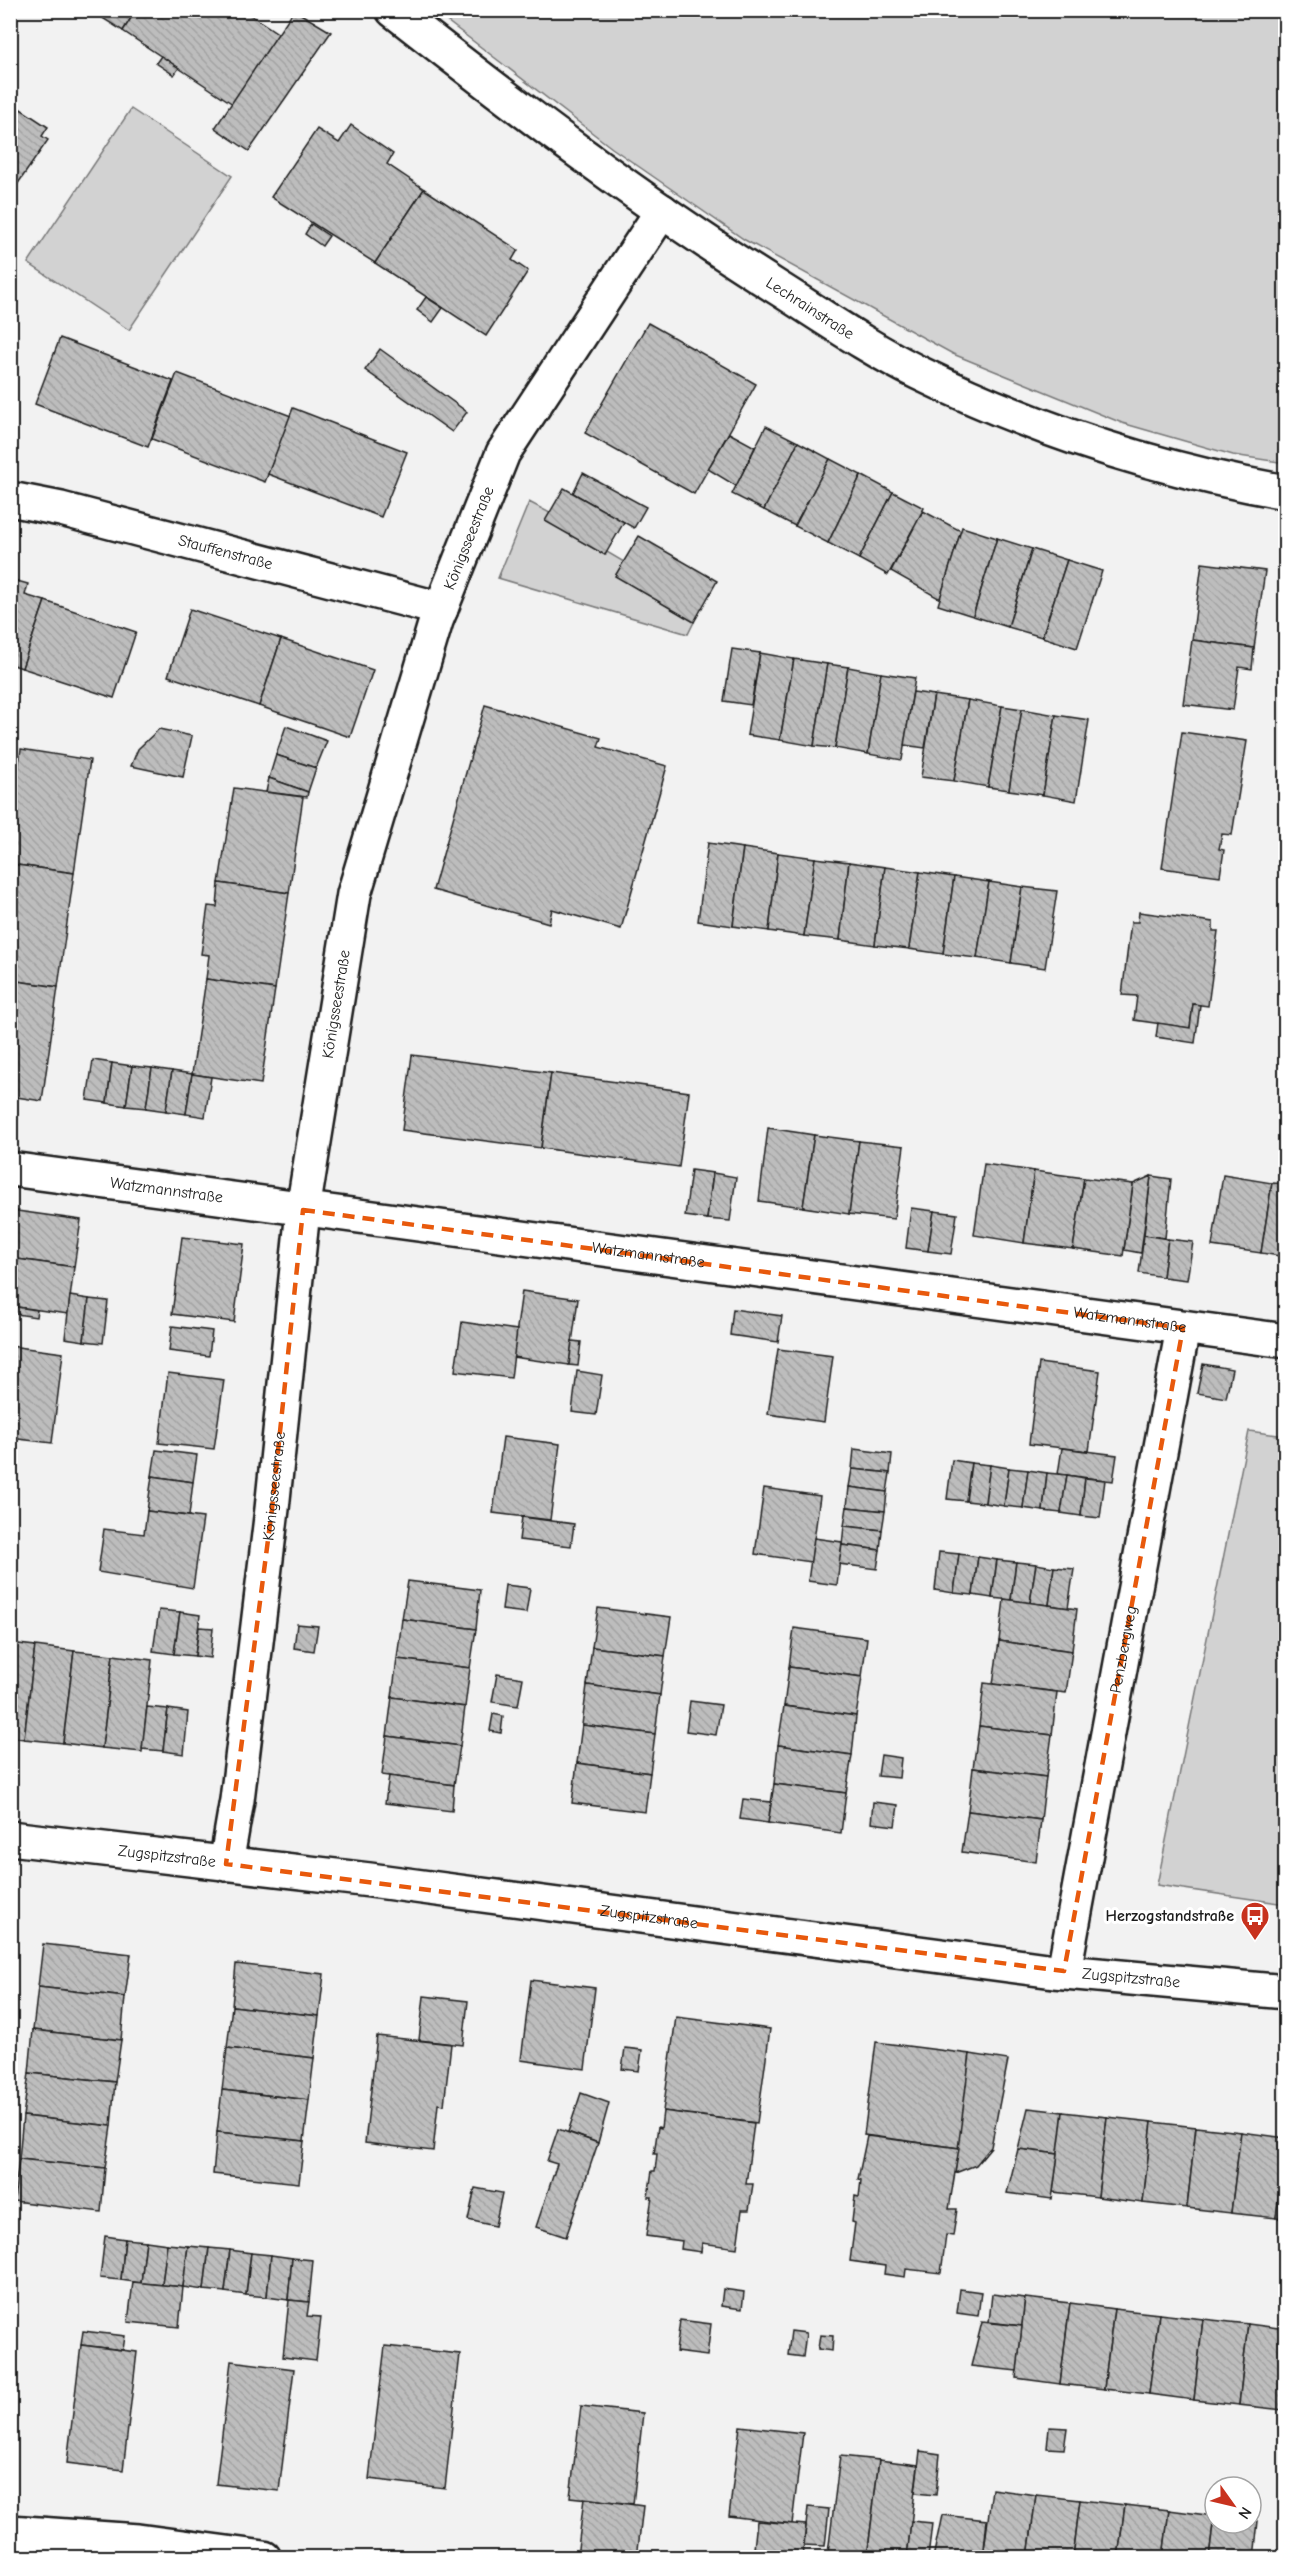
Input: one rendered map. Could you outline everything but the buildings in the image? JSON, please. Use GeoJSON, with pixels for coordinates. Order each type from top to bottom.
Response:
{"type":"FeatureCollection","features":[{"type":"Feature","properties":{"kind":"street","name":"Lechrainstraße"},"geometry":{"type":"LineString","coordinates":[[393,10],[547,130],[662,211],[834,324],[918,372],[999,409],[1122,454],[1231,483],[1286,492]]}},
{"type":"Feature","properties":{"kind":"street","name":"Königsseestraße"},"geometry":{"type":"LineString","coordinates":[[226,1864],[237,1800],[272,1509],[303,1210],[354,894],[441,609],[503,453],[662,211]]}},
{"type":"Feature","properties":{"kind":"street","name":"Stauffenstraße"},"geometry":{"type":"LineString","coordinates":[[10,499],[61,509],[441,609]]}},
{"type":"Feature","properties":{"kind":"street","name":"Watzmannstraße"},"geometry":{"type":"LineString","coordinates":[[10,1168],[303,1210],[1286,1341]]}},
{"type":"Feature","properties":{"kind":"street","name":"Penzbergweg"},"geometry":{"type":"LineString","coordinates":[[1064,1971],[1183,1328]]}},
{"type":"Feature","properties":{"kind":"street","name":"Zugspitzstraße"},"geometry":{"type":"LineString","coordinates":[[10,1839],[226,1864],[1064,1971],[1286,1992]]}},
{"type":"Feature","properties":{"kind":"street"},"geometry":{"type":"LineString","coordinates":[[10,2532],[138,2541],[264,2558]]}},
{"type":"Feature","properties":{"kind":"highlighted area"},"geometry":{"type":"Polygon","coordinates":[[[303,1210],[1183,1328],[1064,1971],[226,1864],[272,1509],[303,1210]]]}},
{"type":"Feature","properties":{"kind":"shaded area"},"geometry":{"type":"Polygon","coordinates":[[[434,11],[1285,11],[1285,463],[1233,455],[1122,423],[953,354],[745,240],[612,148],[434,11]]]}},
{"type":"Feature","properties":{"kind":"shaded area"},"geometry":{"type":"Polygon","coordinates":[[[131,109],[232,176],[129,330],[28,263],[131,109]]]}},
{"type":"Feature","properties":{"kind":"shaded area"},"geometry":{"type":"Polygon","coordinates":[[[529,502],[550,513],[546,521],[605,555],[607,552],[624,562],[616,576],[694,622],[688,634],[498,578],[529,502]]]}},
{"type":"Feature","properties":{"kind":"shaded area"},"geometry":{"type":"Polygon","coordinates":[[[1249,1431],[1285,1436],[1285,1904],[1157,1885],[1249,1431]]]}},
{"type":"Feature","properties":{"kind":"place","name":"Herzogstandstraße"},"geometry":{"type":"Point","coordinates":[1255,1942]}}]}
